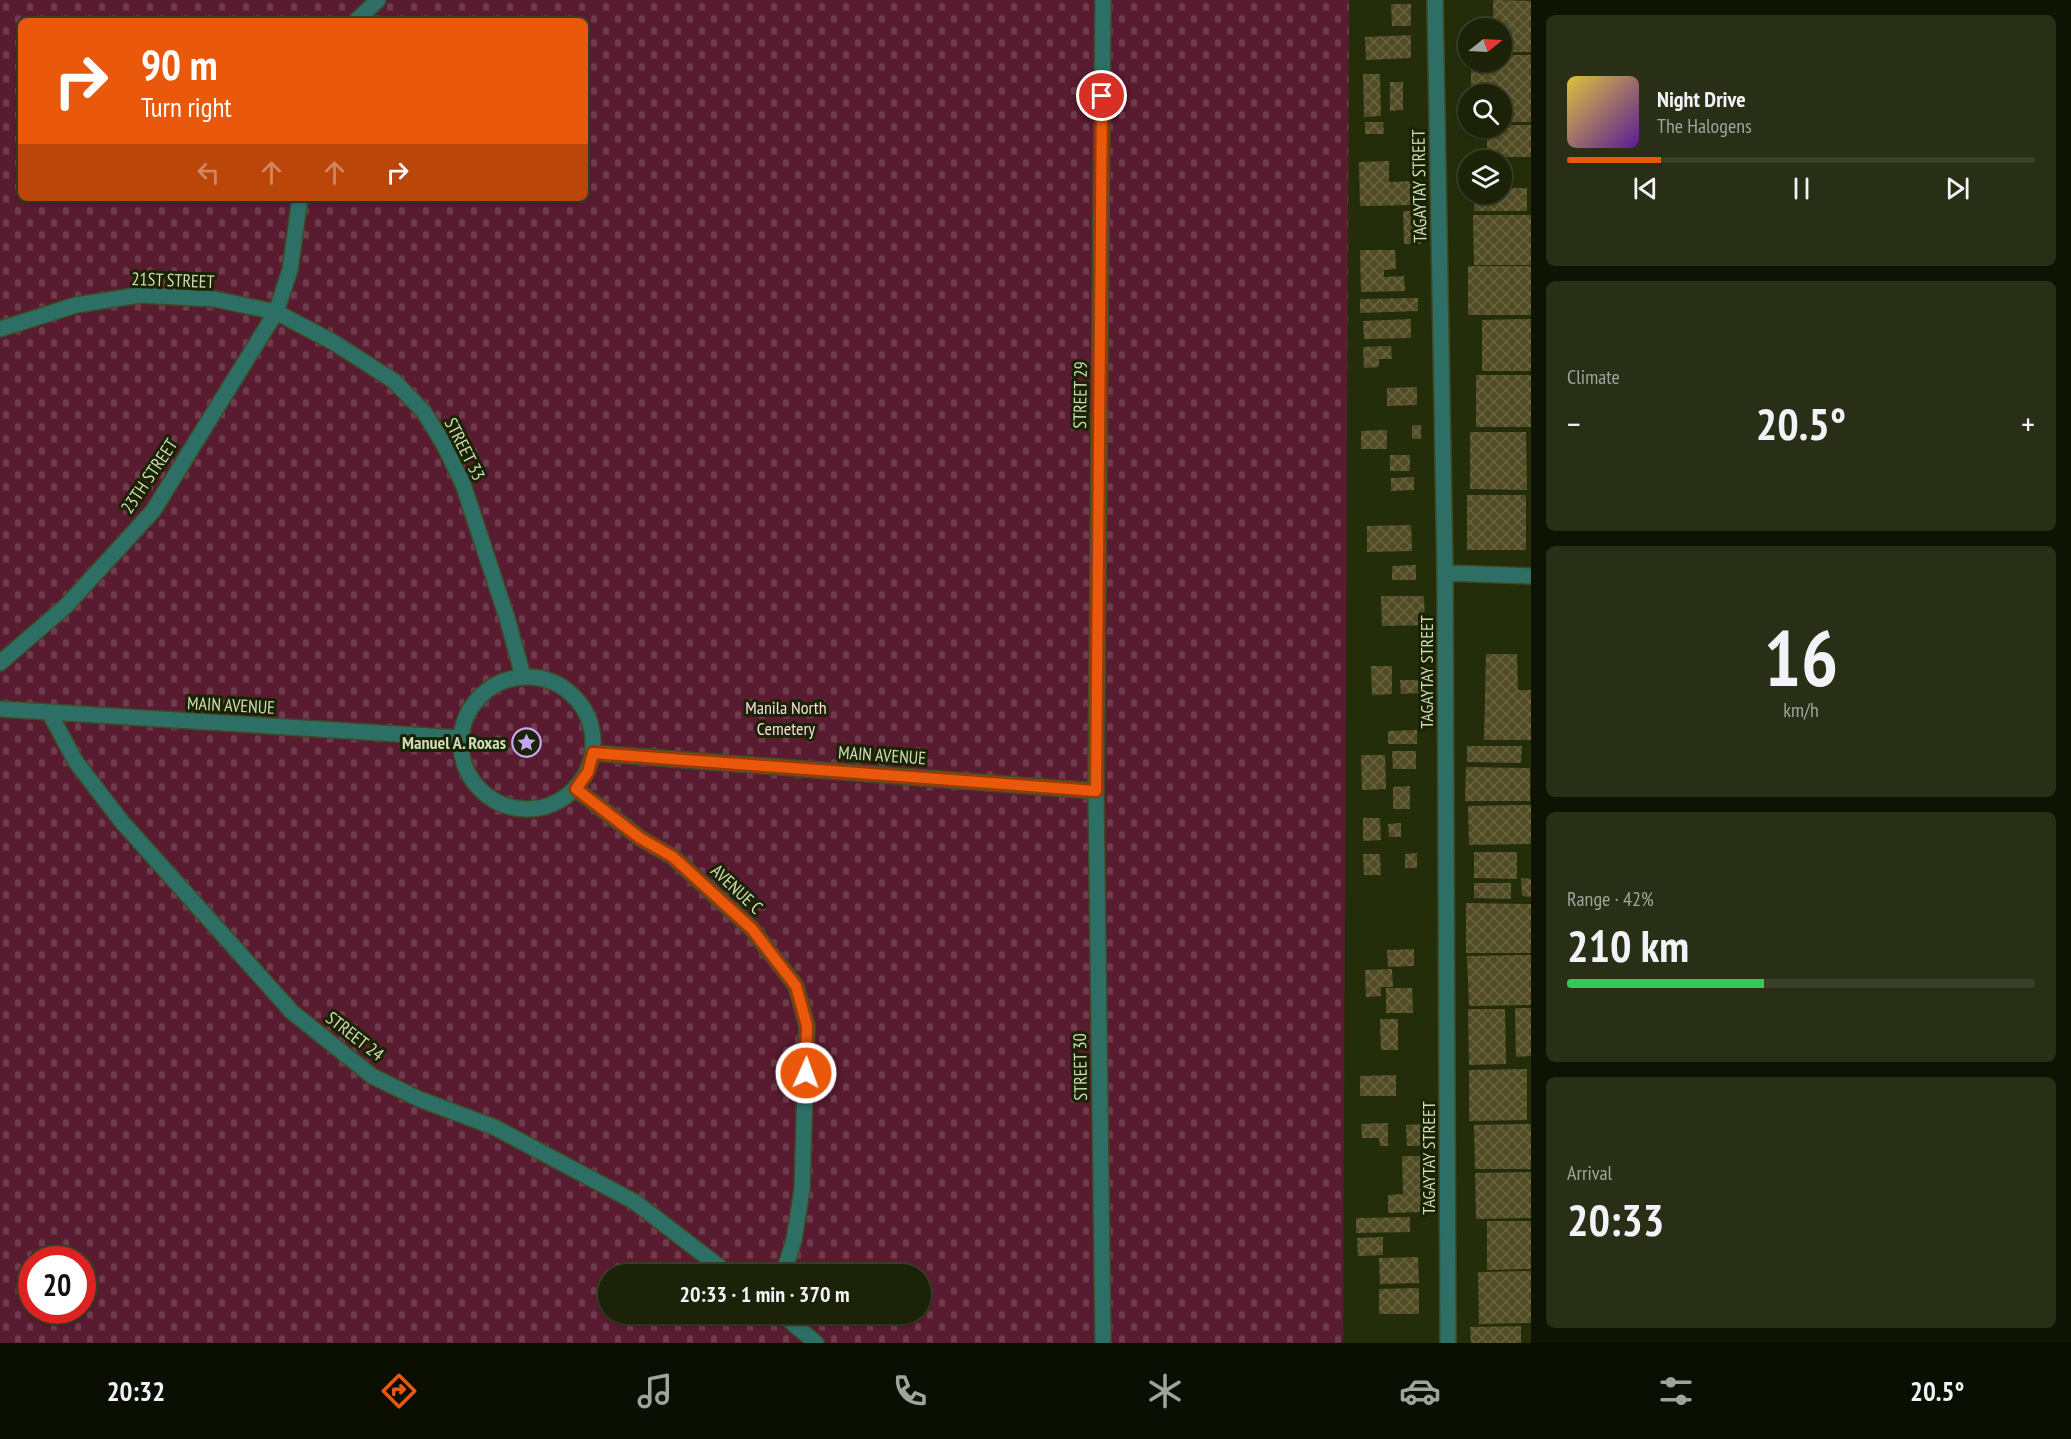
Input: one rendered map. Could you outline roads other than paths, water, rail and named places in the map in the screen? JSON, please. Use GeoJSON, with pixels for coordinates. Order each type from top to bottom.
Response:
{"type":"FeatureCollection","features":[{"type":"Feature","properties":{"kind":"street"},"geometry":{"type":"LineString","coordinates":[[359,18],[378,0]]}},
{"type":"Feature","properties":{"kind":"street","name":"STREET 29"},"geometry":{"type":"LineString","coordinates":[[1096,791],[1103,0]]}},
{"type":"Feature","properties":{"kind":"street","name":"TAGAYTAY STREET"},"geometry":{"type":"LineString","coordinates":[[1435,0],[1445,573],[1448,1343]]}},
{"type":"Feature","properties":{"kind":"street","name":"23TH STREET"},"geometry":{"type":"LineString","coordinates":[[0,663],[66,606],[153,511],[276,312],[290,270],[300,201]]}},
{"type":"Feature","properties":{"kind":"street","name":"21ST STREET"},"geometry":{"type":"LineString","coordinates":[[1,330],[76,305],[140,295],[214,299],[276,312]]}},
{"type":"Feature","properties":{"kind":"street","name":"STREET 33"},"geometry":{"type":"LineString","coordinates":[[276,312],[333,342],[394,381],[424,412],[443,443],[463,484],[507,618],[522,676]]}},
{"type":"Feature","properties":{"kind":"street"},"geometry":{"type":"LineString","coordinates":[[1445,573],[1531,576]]}},
{"type":"Feature","properties":{"kind":"street"},"geometry":{"type":"LineString","coordinates":[[522,676],[561,685],[587,714],[593,753],[588,772],[576,789],[550,806],[519,810],[490,799],[469,776],[461,738],[464,720],[478,698],[498,683],[522,676]]}},
{"type":"Feature","properties":{"kind":"street","name":"MAIN AVENUE"},"geometry":{"type":"LineString","coordinates":[[0,709],[50,714],[461,738]]}},
{"type":"Feature","properties":{"kind":"street","name":"STREET 24"},"geometry":{"type":"LineString","coordinates":[[50,714],[76,762],[122,822],[292,1011],[372,1076],[419,1099],[494,1127],[635,1202],[716,1264]]}},
{"type":"Feature","properties":{"kind":"street","name":"MAIN AVENUE"},"geometry":{"type":"LineString","coordinates":[[593,753],[1096,791]]}},
{"type":"Feature","properties":{"kind":"street","name":"AVENUE C"},"geometry":{"type":"LineString","coordinates":[[576,789],[640,838],[673,857],[752,929],[796,986],[807,1026],[802,1190],[794,1240],[786,1264]]}},
{"type":"Feature","properties":{"kind":"street","name":"STREET 30"},"geometry":{"type":"LineString","coordinates":[[1096,791],[1103,1343]]}},
{"type":"Feature","properties":{"kind":"street"},"geometry":{"type":"LineString","coordinates":[[794,1324],[816,1343]]}},
{"type":"Feature","properties":{"kind":"place","name":"Manuel A. Roxas"},"geometry":{"type":"Point","coordinates":[527,742]}},
{"type":"Feature","properties":{"kind":"park label","name":"Manila North Cemetery"},"geometry":{"type":"Point","coordinates":[786,717]}}]}
